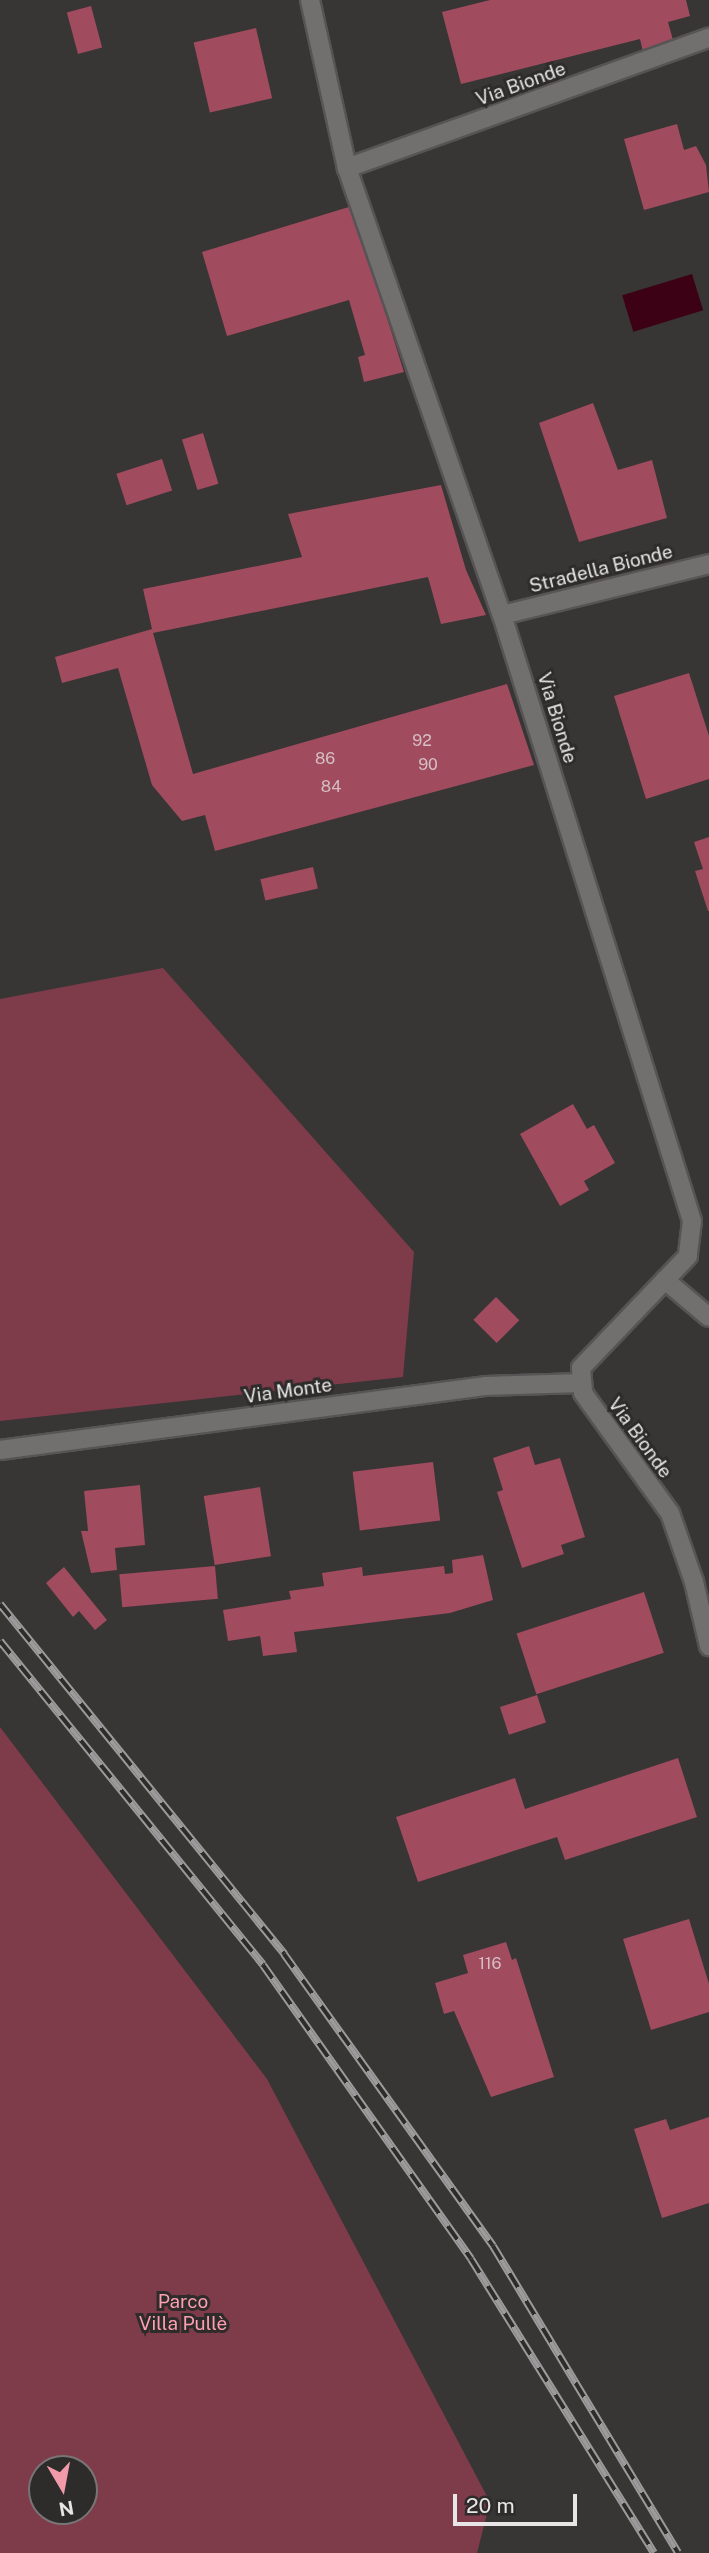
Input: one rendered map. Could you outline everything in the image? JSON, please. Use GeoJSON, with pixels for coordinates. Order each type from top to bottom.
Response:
{"type":"FeatureCollection","features":[{"type":"Feature","properties":{"kind":"street","name":"Via Bionde"},"geometry":{"type":"LineString","coordinates":[[310,0],[347,168],[502,615],[692,1221],[688,1256],[581,1376],[611,1436],[670,1513],[694,1582],[709,1646]]}},
{"type":"Feature","properties":{"kind":"street","name":"Via Bionde"},"geometry":{"type":"LineString","coordinates":[[347,168],[709,38]]}},
{"type":"Feature","properties":{"kind":"street","name":"Stradella Bionde"},"geometry":{"type":"LineString","coordinates":[[502,615],[709,564]]}},
{"type":"Feature","properties":{"kind":"street"},"geometry":{"type":"LineString","coordinates":[[665,1280],[709,1317]]}},
{"type":"Feature","properties":{"kind":"street","name":"Via Monte"},"geometry":{"type":"LineString","coordinates":[[0,1450],[485,1386],[581,1376]]}},
{"type":"Feature","properties":{"kind":"green space"},"geometry":{"type":"Polygon","coordinates":[[[163,968],[414,1252],[403,1377],[0,1421],[0,999],[163,968]]]}},
{"type":"Feature","properties":{"kind":"green space","name":"Parco Villa Pullè"},"geometry":{"type":"Polygon","coordinates":[[[0,1727],[267,2079],[490,2502],[477,2553],[0,2553],[0,1727]]]}},
{"type":"Feature","properties":{"kind":"shaded area"},"geometry":{"type":"Polygon","coordinates":[[[692,274],[703,310],[633,332],[622,295],[692,274]]]}},
{"type":"Feature","properties":{"kind":"building"},"geometry":{"type":"Polygon","coordinates":[[[490,0],[686,0],[690,16],[668,22],[675,47],[644,56],[640,39],[461,84],[442,12],[490,0]]]}},
{"type":"Feature","properties":{"kind":"building"},"geometry":{"type":"Polygon","coordinates":[[[91,6],[102,48],[78,54],[67,12],[91,6]]]}},
{"type":"Feature","properties":{"kind":"building"},"geometry":{"type":"Polygon","coordinates":[[[256,28],[272,98],[210,113],[194,42],[256,28]]]}},
{"type":"Feature","properties":{"kind":"building"},"geometry":{"type":"Polygon","coordinates":[[[677,124],[684,150],[696,146],[706,165],[709,192],[644,210],[624,139],[677,124]]]}},
{"type":"Feature","properties":{"kind":"building"},"geometry":{"type":"Polygon","coordinates":[[[352,206],[404,372],[364,382],[358,357],[365,355],[349,300],[227,336],[202,252],[352,206]]]}},
{"type":"Feature","properties":{"kind":"building"},"geometry":{"type":"Polygon","coordinates":[[[593,403],[618,470],[652,460],[667,518],[579,542],[539,423],[593,403]]]}},
{"type":"Feature","properties":{"kind":"building"},"geometry":{"type":"Polygon","coordinates":[[[203,433],[218,484],[197,490],[182,439],[203,433]]]}},
{"type":"Feature","properties":{"kind":"building"},"geometry":{"type":"Polygon","coordinates":[[[162,459],[172,490],[127,505],[116,474],[162,459]]]}},
{"type":"Feature","properties":{"kind":"building"},"geometry":{"type":"Polygon","coordinates":[[[441,485],[466,570],[486,615],[441,624],[428,577],[153,633],[193,774],[507,684],[534,765],[215,851],[205,815],[182,821],[152,785],[118,668],[62,683],[55,657],[152,629],[143,589],[302,557],[288,514],[441,485]]]}},
{"type":"Feature","properties":{"kind":"building"},"geometry":{"type":"Polygon","coordinates":[[[689,673],[709,736],[709,779],[646,799],[614,696],[689,673]]]}},
{"type":"Feature","properties":{"kind":"building"},"geometry":{"type":"Polygon","coordinates":[[[709,837],[708,911],[695,871],[703,869],[694,842],[709,837]]]}},
{"type":"Feature","properties":{"kind":"building"},"geometry":{"type":"Polygon","coordinates":[[[313,867],[318,888],[265,901],[260,879],[313,867]]]}},
{"type":"Feature","properties":{"kind":"building"},"geometry":{"type":"Polygon","coordinates":[[[573,1104],[587,1129],[594,1125],[615,1163],[584,1181],[589,1190],[560,1206],[520,1134],[573,1104]]]}},
{"type":"Feature","properties":{"kind":"building"},"geometry":{"type":"Polygon","coordinates":[[[496,1297],[519,1320],[497,1343],[473,1320],[496,1297]]]}},
{"type":"Feature","properties":{"kind":"building"},"geometry":{"type":"Polygon","coordinates":[[[529,1446],[535,1465],[560,1458],[585,1537],[561,1545],[564,1554],[522,1568],[497,1492],[503,1490],[493,1458],[529,1446]]]}},
{"type":"Feature","properties":{"kind":"building"},"geometry":{"type":"Polygon","coordinates":[[[433,1462],[440,1521],[360,1530],[353,1472],[433,1462]]]}},
{"type":"Feature","properties":{"kind":"building"},"geometry":{"type":"Polygon","coordinates":[[[140,1485],[145,1545],[115,1548],[117,1570],[91,1573],[81,1531],[88,1531],[84,1491],[140,1485]]]}},
{"type":"Feature","properties":{"kind":"building"},"geometry":{"type":"Polygon","coordinates":[[[260,1487],[271,1556],[215,1565],[204,1496],[260,1487]]]}},
{"type":"Feature","properties":{"kind":"building"},"geometry":{"type":"Polygon","coordinates":[[[483,1555],[493,1600],[450,1613],[294,1632],[297,1652],[263,1656],[260,1636],[228,1641],[223,1610],[291,1599],[289,1591],[324,1586],[322,1573],[362,1567],[363,1576],[444,1566],[445,1574],[453,1573],[452,1560],[483,1555]]]}},
{"type":"Feature","properties":{"kind":"building"},"geometry":{"type":"Polygon","coordinates":[[[215,1566],[218,1599],[122,1607],[119,1574],[215,1566]]]}},
{"type":"Feature","properties":{"kind":"building"},"geometry":{"type":"Polygon","coordinates":[[[64,1567],[107,1620],[95,1630],[79,1611],[73,1617],[46,1583],[64,1567]]]}},
{"type":"Feature","properties":{"kind":"building"},"geometry":{"type":"Polygon","coordinates":[[[644,1592],[664,1653],[536,1694],[517,1633],[644,1592]]]}},
{"type":"Feature","properties":{"kind":"building"},"geometry":{"type":"Polygon","coordinates":[[[537,1695],[546,1723],[509,1735],[500,1707],[537,1695]]]}},
{"type":"Feature","properties":{"kind":"building"},"geometry":{"type":"Polygon","coordinates":[[[678,1758],[697,1817],[565,1860],[557,1837],[418,1882],[396,1817],[515,1778],[525,1809],[678,1758]]]}},
{"type":"Feature","properties":{"kind":"building"},"geometry":{"type":"Polygon","coordinates":[[[689,1919],[709,1984],[709,2012],[651,2030],[623,1939],[689,1919]]]}},
{"type":"Feature","properties":{"kind":"building"},"geometry":{"type":"Polygon","coordinates":[[[506,1942],[512,1960],[516,1958],[554,2077],[491,2097],[454,2011],[444,2014],[435,1983],[468,1973],[463,1955],[506,1942]]]}},
{"type":"Feature","properties":{"kind":"building"},"geometry":{"type":"Polygon","coordinates":[[[709,2117],[709,2203],[662,2218],[634,2129],[666,2119],[670,2130],[709,2117]]]}},
{"type":"Feature","properties":{"kind":"railway"},"geometry":{"type":"LineString","coordinates":[[0,1604],[284,1954],[493,2246],[678,2553]]}},
{"type":"Feature","properties":{"kind":"railway"},"geometry":{"type":"LineString","coordinates":[[0,1641],[263,1965],[471,2259],[654,2553]]}}]}
